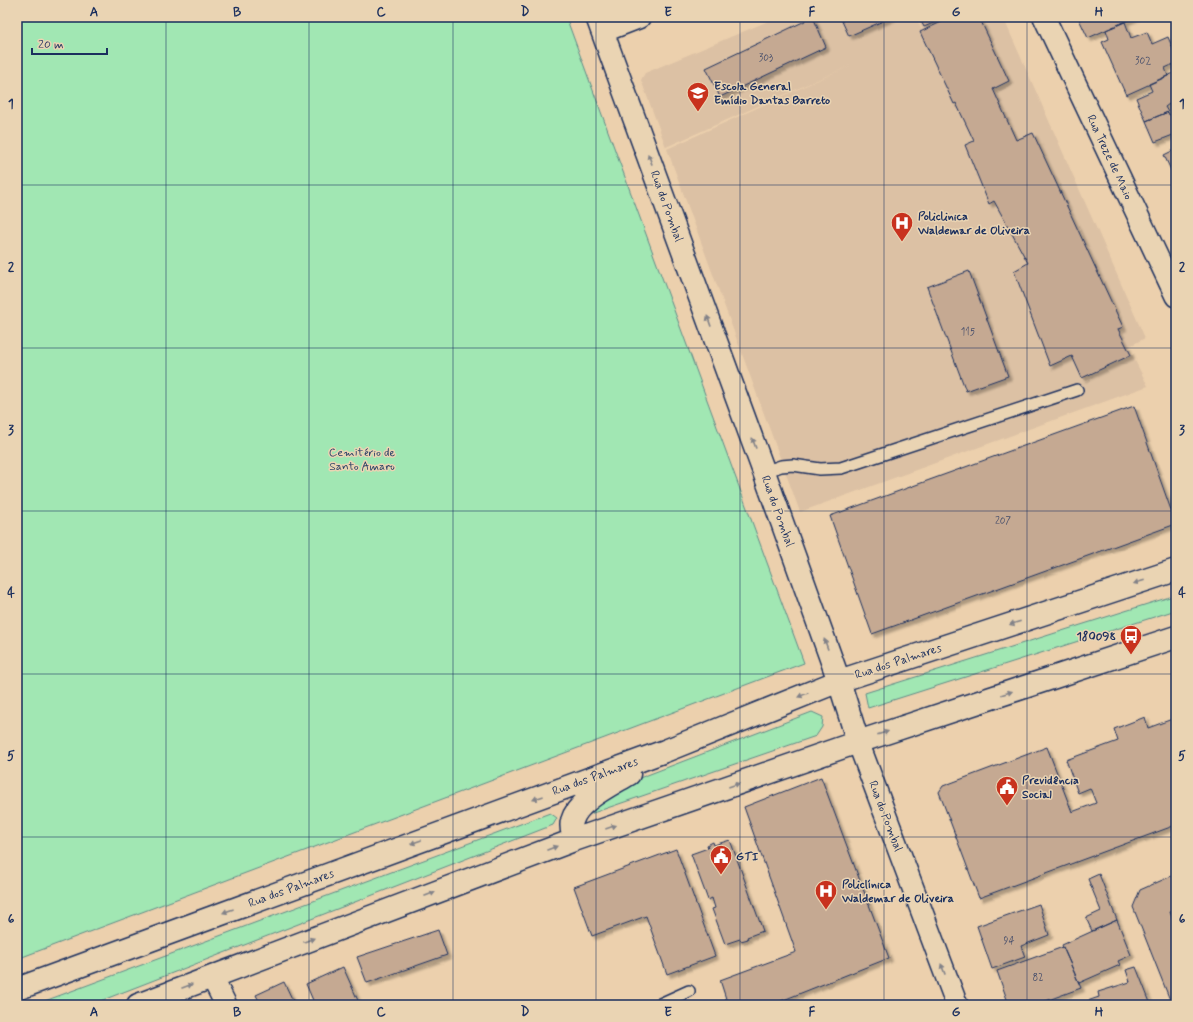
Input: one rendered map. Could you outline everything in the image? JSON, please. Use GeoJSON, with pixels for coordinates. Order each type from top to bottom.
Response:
{"type":"FeatureCollection","features":[{"type":"Feature","properties":{"kind":"main road"},"geometry":{"type":"LineString","coordinates":[[600,24],[639,17]]}},
{"type":"Feature","properties":{"kind":"main road","name":"Rua do Pombal"},"geometry":{"type":"LineString","coordinates":[[600,24],[764,472],[839,681],[858,742]]}},
{"type":"Feature","properties":{"kind":"main road","name":"Rua dos Palmares"},"geometry":{"type":"LineString","coordinates":[[17,989],[665,751],[839,681],[1176,570]]}},
{"type":"Feature","properties":{"kind":"main road"},"geometry":{"type":"LineString","coordinates":[[138,1005],[574,840],[858,742],[1176,637]]}},
{"type":"Feature","properties":{"kind":"main road"},"geometry":{"type":"LineString","coordinates":[[574,840],[571,823],[575,814],[584,803],[665,751]]}},
{"type":"Feature","properties":{"kind":"street","name":"Rua Treze de Maio"},"geometry":{"type":"LineString","coordinates":[[1044,17],[1176,296]]}},
{"type":"Feature","properties":{"kind":"street","name":"Rua do Pombal"},"geometry":{"type":"LineString","coordinates":[[858,742],[957,1005]]}},
{"type":"Feature","properties":{"kind":"street"},"geometry":{"type":"LineString","coordinates":[[212,977],[226,1005]]}},
{"type":"Feature","properties":{"kind":"lane"},"geometry":{"type":"LineString","coordinates":[[764,472],[781,466],[793,465],[820,470],[841,468],[1077,390]]}},
{"type":"Feature","properties":{"kind":"lane"},"geometry":{"type":"LineString","coordinates":[[658,1005],[689,991]]}},
{"type":"Feature","properties":{"kind":"shaded area","name":"Policlinica Waldemar de Oliveira"},"geometry":{"type":"Polygon","coordinates":[[[778,17],[916,17],[923,33],[959,17],[1003,17],[1145,338],[1128,347],[1148,386],[800,512],[667,149],[851,65],[666,147],[641,80],[645,73],[778,17]]]}},
{"type":"Feature","properties":{"kind":"shaded area"},"geometry":{"type":"Polygon","coordinates":[[[917,17],[952,17],[923,31],[917,17]]]}},
{"type":"Feature","properties":{"kind":"green space","name":"Cemitério de Santo Amaro"},"geometry":{"type":"Polygon","coordinates":[[[17,17],[566,17],[804,663],[17,959],[17,17]]]}},
{"type":"Feature","properties":{"kind":"green space"},"geometry":{"type":"Polygon","coordinates":[[[1176,595],[1176,610],[868,708],[865,693],[1176,595]]]}},
{"type":"Feature","properties":{"kind":"green space"},"geometry":{"type":"Polygon","coordinates":[[[812,712],[823,717],[822,727],[816,736],[587,815],[582,800],[812,712]]]}},
{"type":"Feature","properties":{"kind":"green space"},"geometry":{"type":"Polygon","coordinates":[[[550,813],[557,818],[553,825],[90,1005],[34,1005],[550,813]]]}},
{"type":"Feature","properties":{"kind":"building"},"geometry":{"type":"Polygon","coordinates":[[[804,17],[813,17],[826,47],[720,97],[706,68],[805,21],[804,17]]]}},
{"type":"Feature","properties":{"kind":"building"},"geometry":{"type":"Polygon","coordinates":[[[840,17],[892,17],[849,36],[840,17]]]}},
{"type":"Feature","properties":{"kind":"building"},"geometry":{"type":"Polygon","coordinates":[[[919,17],[947,17],[924,27],[919,17]]]}},
{"type":"Feature","properties":{"kind":"building"},"geometry":{"type":"Polygon","coordinates":[[[952,17],[979,17],[1009,81],[993,89],[1016,140],[1033,133],[1123,327],[1118,329],[1131,355],[1082,378],[1072,356],[1050,366],[1014,271],[1028,263],[994,201],[989,204],[965,145],[974,141],[956,103],[954,104],[920,32],[952,17]]]}},
{"type":"Feature","properties":{"kind":"building"},"geometry":{"type":"Polygon","coordinates":[[[1078,17],[1135,17],[1088,38],[1078,17]]]}},
{"type":"Feature","properties":{"kind":"building"},"geometry":{"type":"Polygon","coordinates":[[[1125,22],[1131,38],[1147,32],[1152,44],[1168,37],[1176,56],[1176,63],[1165,68],[1168,76],[1126,95],[1102,42],[1109,39],[1106,30],[1125,22]]]}},
{"type":"Feature","properties":{"kind":"building"},"geometry":{"type":"Polygon","coordinates":[[[1176,72],[1176,108],[1172,109],[1169,104],[1165,107],[1168,112],[1146,121],[1136,98],[1152,91],[1149,84],[1176,72]]]}},
{"type":"Feature","properties":{"kind":"building"},"geometry":{"type":"Polygon","coordinates":[[[1176,108],[1176,142],[1173,135],[1155,142],[1146,121],[1168,112],[1169,115],[1174,113],[1172,109],[1176,108]]]}},
{"type":"Feature","properties":{"kind":"building"},"geometry":{"type":"Polygon","coordinates":[[[1176,149],[1176,181],[1164,155],[1176,149]]]}},
{"type":"Feature","properties":{"kind":"building"},"geometry":{"type":"Polygon","coordinates":[[[969,271],[1008,376],[966,391],[927,287],[969,271]]]}},
{"type":"Feature","properties":{"kind":"building"},"geometry":{"type":"Polygon","coordinates":[[[1134,406],[1176,524],[872,634],[830,516],[1134,406]]]}},
{"type":"Feature","properties":{"kind":"building","name":"Previdência Social"},"geometry":{"type":"Polygon","coordinates":[[[1145,717],[1148,728],[1175,718],[1176,721],[1176,825],[979,898],[939,792],[943,786],[1047,747],[1072,812],[1096,803],[1090,788],[1078,793],[1066,760],[1118,741],[1114,729],[1145,717]]]}},
{"type":"Feature","properties":{"kind":"building","name":"Policlínica Waldemar de Oliveira"},"geometry":{"type":"Polygon","coordinates":[[[821,777],[889,958],[771,1005],[728,1005],[720,980],[796,952],[744,807],[821,777]]]}},
{"type":"Feature","properties":{"kind":"building","name":"GTI"},"geometry":{"type":"Polygon","coordinates":[[[730,840],[763,931],[747,937],[748,939],[741,941],[740,939],[725,944],[712,909],[715,908],[712,898],[708,900],[691,854],[708,848],[707,845],[713,842],[714,845],[730,840]]]}},
{"type":"Feature","properties":{"kind":"building"},"geometry":{"type":"Polygon","coordinates":[[[676,849],[715,956],[667,974],[646,916],[592,936],[574,887],[676,849]]]}},
{"type":"Feature","properties":{"kind":"building"},"geometry":{"type":"Polygon","coordinates":[[[1099,874],[1117,920],[1092,931],[1086,918],[1101,911],[1088,879],[1099,874]]]}},
{"type":"Feature","properties":{"kind":"building"},"geometry":{"type":"Polygon","coordinates":[[[1176,874],[1176,909],[1170,912],[1176,928],[1176,1005],[1172,1005],[1133,907],[1140,890],[1176,874]]]}},
{"type":"Feature","properties":{"kind":"building"},"geometry":{"type":"Polygon","coordinates":[[[1039,904],[1049,935],[1021,946],[1025,957],[992,969],[977,926],[1039,904]]]}},
{"type":"Feature","properties":{"kind":"building"},"geometry":{"type":"Polygon","coordinates":[[[1117,920],[1131,955],[1118,961],[1120,965],[1079,983],[1062,945],[1117,920]]]}},
{"type":"Feature","properties":{"kind":"building"},"geometry":{"type":"Polygon","coordinates":[[[438,930],[447,955],[367,983],[357,957],[438,930]]]}},
{"type":"Feature","properties":{"kind":"building"},"geometry":{"type":"Polygon","coordinates":[[[1063,947],[1081,988],[1035,1005],[1009,1005],[997,971],[1063,947]]]}},
{"type":"Feature","properties":{"kind":"building"},"geometry":{"type":"Polygon","coordinates":[[[343,967],[360,1005],[315,1005],[306,984],[343,967]]]}},
{"type":"Feature","properties":{"kind":"building"},"geometry":{"type":"Polygon","coordinates":[[[1136,967],[1151,1005],[1076,1005],[1099,997],[1098,992],[1130,982],[1126,970],[1136,967]]]}},
{"type":"Feature","properties":{"kind":"building"},"geometry":{"type":"Polygon","coordinates":[[[284,982],[295,1005],[261,1005],[256,995],[284,982]]]}},
{"type":"Feature","properties":{"kind":"place","name":"Escola General Emídio Dantas Barreto"},"geometry":{"type":"Point","coordinates":[698,112]}},
{"type":"Feature","properties":{"kind":"place","name":"Policlinica Waldemar de Oliveira"},"geometry":{"type":"Point","coordinates":[902,242]}},
{"type":"Feature","properties":{"kind":"place","name":"180098"},"geometry":{"type":"Point","coordinates":[1131,656]}},
{"type":"Feature","properties":{"kind":"place","name":"Previdência Social"},"geometry":{"type":"Point","coordinates":[1007,806]}},
{"type":"Feature","properties":{"kind":"place","name":"GTI"},"geometry":{"type":"Point","coordinates":[721,876]}},
{"type":"Feature","properties":{"kind":"place","name":"Policlínica Waldemar de Oliveira"},"geometry":{"type":"Point","coordinates":[826,910]}}]}
